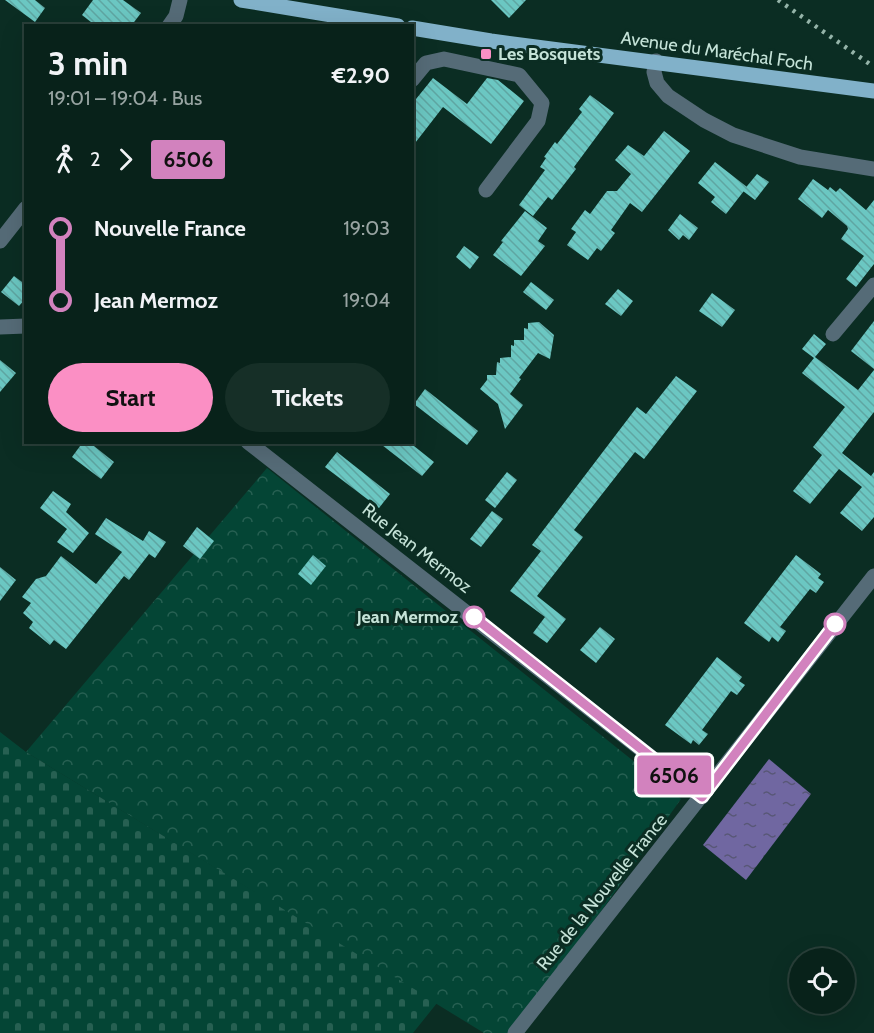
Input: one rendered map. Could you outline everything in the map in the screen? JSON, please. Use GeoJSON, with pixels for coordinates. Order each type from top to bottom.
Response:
{"type":"FeatureCollection","features":[{"type":"Feature","properties":{"kind":"main road"},"geometry":{"type":"LineString","coordinates":[[241,0],[386,24]]}},
{"type":"Feature","properties":{"kind":"main road","name":"Avenue du Maréchal Foch"},"geometry":{"type":"LineString","coordinates":[[414,28],[491,41],[874,91]]}},
{"type":"Feature","properties":{"kind":"street"},"geometry":{"type":"LineString","coordinates":[[170,24],[176,16],[180,0]]}},
{"type":"Feature","properties":{"kind":"street"},"geometry":{"type":"LineString","coordinates":[[414,78],[426,63],[444,59],[519,75],[542,103],[538,121],[486,190]]}},
{"type":"Feature","properties":{"kind":"street"},"geometry":{"type":"LineString","coordinates":[[656,61],[654,72],[657,83],[668,96],[704,120],[733,135],[800,157],[874,169]]}},
{"type":"Feature","properties":{"kind":"street"},"geometry":{"type":"LineString","coordinates":[[0,241],[24,211]]}},
{"type":"Feature","properties":{"kind":"street"},"geometry":{"type":"LineString","coordinates":[[833,334],[874,285]]}},
{"type":"Feature","properties":{"kind":"street"},"geometry":{"type":"LineString","coordinates":[[0,327],[24,326]]}},
{"type":"Feature","properties":{"kind":"street","name":"Rue Jean Mermoz"},"geometry":{"type":"LineString","coordinates":[[251,444],[702,797]]}},
{"type":"Feature","properties":{"kind":"street","name":"Rue de la Nouvelle France"},"geometry":{"type":"LineString","coordinates":[[515,1033],[874,576]]}},
{"type":"Feature","properties":{"kind":"green space"},"geometry":{"type":"Polygon","coordinates":[[[267,468],[681,799],[602,910],[508,1033],[484,1033],[26,752],[267,468]]]}},
{"type":"Feature","properties":{"kind":"green space"},"geometry":{"type":"Polygon","coordinates":[[[0,732],[26,752],[437,1003],[413,1033],[0,1033],[0,732]]]}},
{"type":"Feature","properties":{"kind":"water"},"geometry":{"type":"Polygon","coordinates":[[[769,759],[811,794],[746,880],[703,845],[769,759]]]}},
{"type":"Feature","properties":{"kind":"building"},"geometry":{"type":"Polygon","coordinates":[[[5,0],[35,0],[45,8],[35,22],[5,0]]]}},
{"type":"Feature","properties":{"kind":"building"},"geometry":{"type":"Polygon","coordinates":[[[93,0],[123,0],[141,13],[133,24],[93,24],[82,15],[93,0]]]}},
{"type":"Feature","properties":{"kind":"building"},"geometry":{"type":"Polygon","coordinates":[[[491,0],[526,0],[509,18],[491,0]]]}},
{"type":"Feature","properties":{"kind":"building"},"geometry":{"type":"Polygon","coordinates":[[[433,78],[467,104],[487,78],[498,80],[524,101],[491,144],[443,107],[414,144],[414,102],[433,78]]]}},
{"type":"Feature","properties":{"kind":"building"},"geometry":{"type":"Polygon","coordinates":[[[590,95],[614,113],[552,200],[548,197],[533,216],[519,205],[545,170],[540,167],[546,158],[544,157],[582,112],[579,109],[590,95]]]}},
{"type":"Feature","properties":{"kind":"building"},"geometry":{"type":"Polygon","coordinates":[[[664,131],[690,151],[642,212],[630,203],[611,230],[615,233],[601,251],[597,248],[588,260],[567,245],[576,232],[571,229],[585,210],[590,214],[607,191],[617,191],[631,174],[615,160],[628,145],[644,156],[664,131]]]}},
{"type":"Feature","properties":{"kind":"building"},"geometry":{"type":"Polygon","coordinates":[[[715,162],[747,187],[726,214],[711,202],[715,197],[698,183],[715,162]]]}},
{"type":"Feature","properties":{"kind":"building"},"geometry":{"type":"Polygon","coordinates":[[[757,174],[769,182],[755,200],[743,191],[757,174]]]}},
{"type":"Feature","properties":{"kind":"building"},"geometry":{"type":"Polygon","coordinates":[[[813,179],[828,190],[830,187],[836,192],[840,188],[866,210],[874,200],[874,264],[856,287],[846,279],[864,256],[841,239],[848,229],[847,226],[828,210],[822,218],[798,199],[813,179]]]}},
{"type":"Feature","properties":{"kind":"building"},"geometry":{"type":"Polygon","coordinates":[[[525,211],[547,228],[538,241],[545,246],[521,276],[493,255],[525,211]]]}},
{"type":"Feature","properties":{"kind":"building"},"geometry":{"type":"Polygon","coordinates":[[[680,214],[698,228],[689,240],[683,235],[679,240],[668,230],[680,214]]]}},
{"type":"Feature","properties":{"kind":"building"},"geometry":{"type":"Polygon","coordinates":[[[464,246],[479,257],[470,269],[456,257],[464,246]]]}},
{"type":"Feature","properties":{"kind":"building"},"geometry":{"type":"Polygon","coordinates":[[[14,276],[24,284],[24,300],[19,306],[1,292],[14,276]]]}},
{"type":"Feature","properties":{"kind":"building"},"geometry":{"type":"Polygon","coordinates":[[[531,282],[554,300],[546,310],[523,292],[531,282]]]}},
{"type":"Feature","properties":{"kind":"building"},"geometry":{"type":"Polygon","coordinates":[[[618,289],[633,301],[621,316],[605,304],[618,289]]]}},
{"type":"Feature","properties":{"kind":"building"},"geometry":{"type":"Polygon","coordinates":[[[712,293],[735,310],[722,327],[699,311],[712,293]]]}},
{"type":"Feature","properties":{"kind":"building"},"geometry":{"type":"Polygon","coordinates":[[[874,321],[874,369],[851,351],[874,321]]]}},
{"type":"Feature","properties":{"kind":"building"},"geometry":{"type":"Polygon","coordinates":[[[539,322],[554,335],[550,359],[538,353],[519,378],[521,379],[510,394],[523,405],[505,429],[498,404],[480,389],[487,380],[487,375],[496,375],[497,362],[500,363],[500,358],[511,357],[511,345],[514,346],[514,340],[524,340],[524,328],[528,329],[528,323],[539,322]]]}},
{"type":"Feature","properties":{"kind":"building"},"geometry":{"type":"Polygon","coordinates":[[[814,334],[826,344],[815,357],[858,390],[874,370],[874,412],[842,453],[871,476],[874,472],[874,517],[862,531],[840,513],[862,487],[839,469],[810,504],[793,491],[822,455],[813,447],[845,407],[802,373],[814,358],[802,349],[814,334]]]}},
{"type":"Feature","properties":{"kind":"building"},"geometry":{"type":"Polygon","coordinates":[[[0,360],[16,373],[0,392],[0,360]]]}},
{"type":"Feature","properties":{"kind":"building"},"geometry":{"type":"Polygon","coordinates":[[[676,376],[697,391],[644,459],[635,452],[574,530],[583,537],[537,596],[566,619],[547,643],[533,633],[545,617],[510,591],[541,551],[532,545],[637,407],[646,414],[676,376]]]}},
{"type":"Feature","properties":{"kind":"building"},"geometry":{"type":"Polygon","coordinates":[[[425,389],[478,431],[467,445],[414,404],[425,389]]]}},
{"type":"Feature","properties":{"kind":"building"},"geometry":{"type":"Polygon","coordinates":[[[82,444],[92,444],[114,462],[101,479],[72,457],[82,444]]]}},
{"type":"Feature","properties":{"kind":"building"},"geometry":{"type":"Polygon","coordinates":[[[381,444],[412,444],[434,462],[422,476],[381,444]]]}},
{"type":"Feature","properties":{"kind":"building"},"geometry":{"type":"Polygon","coordinates":[[[337,452],[390,494],[379,508],[325,467],[337,452]]]}},
{"type":"Feature","properties":{"kind":"building"},"geometry":{"type":"Polygon","coordinates":[[[507,472],[517,480],[495,508],[485,500],[507,472]]]}},
{"type":"Feature","properties":{"kind":"building"},"geometry":{"type":"Polygon","coordinates":[[[53,491],[71,504],[66,512],[89,533],[73,553],[57,542],[67,529],[40,508],[53,491]]]}},
{"type":"Feature","properties":{"kind":"building"},"geometry":{"type":"Polygon","coordinates":[[[492,511],[503,519],[481,547],[470,539],[492,511]]]}},
{"type":"Feature","properties":{"kind":"building"},"geometry":{"type":"Polygon","coordinates":[[[106,518],[143,541],[149,531],[166,542],[155,558],[149,554],[129,580],[124,576],[66,649],[54,640],[50,645],[29,628],[33,622],[23,613],[31,603],[22,597],[36,579],[46,576],[61,556],[96,584],[122,552],[95,534],[106,518]]]}},
{"type":"Feature","properties":{"kind":"building"},"geometry":{"type":"Polygon","coordinates":[[[197,527],[214,541],[200,559],[183,546],[197,527]]]}},
{"type":"Feature","properties":{"kind":"building"},"geometry":{"type":"Polygon","coordinates":[[[313,555],[326,566],[311,585],[298,574],[313,555]]]}},
{"type":"Feature","properties":{"kind":"building"},"geometry":{"type":"Polygon","coordinates":[[[796,555],[821,574],[818,578],[824,582],[816,593],[810,589],[780,627],[786,631],[778,642],[772,637],[769,642],[744,623],[796,555]]]}},
{"type":"Feature","properties":{"kind":"building"},"geometry":{"type":"Polygon","coordinates":[[[0,567],[16,580],[0,601],[0,567]]]}},
{"type":"Feature","properties":{"kind":"building"},"geometry":{"type":"Polygon","coordinates":[[[600,627],[615,639],[596,663],[580,650],[600,627]]]}},
{"type":"Feature","properties":{"kind":"building"},"geometry":{"type":"Polygon","coordinates":[[[717,657],[742,677],[739,681],[745,685],[737,695],[731,691],[702,730],[708,734],[699,745],[693,740],[691,744],[665,725],[717,657]]]}},
{"type":"Feature","properties":{"kind":"railway"},"geometry":{"type":"LineString","coordinates":[[778,0],[874,67]]}},
{"type":"Feature","properties":{"kind":"bus line","name":"6506"},"geometry":{"type":"LineString","coordinates":[[474,617],[702,797],[835,624]]}},
{"type":"Feature","properties":{"kind":"place","name":"Les Bosquets"},"geometry":{"type":"Point","coordinates":[486,54]}},
{"type":"Feature","properties":{"kind":"place","name":"Jean Mermoz"},"geometry":{"type":"Point","coordinates":[474,617]}}]}
